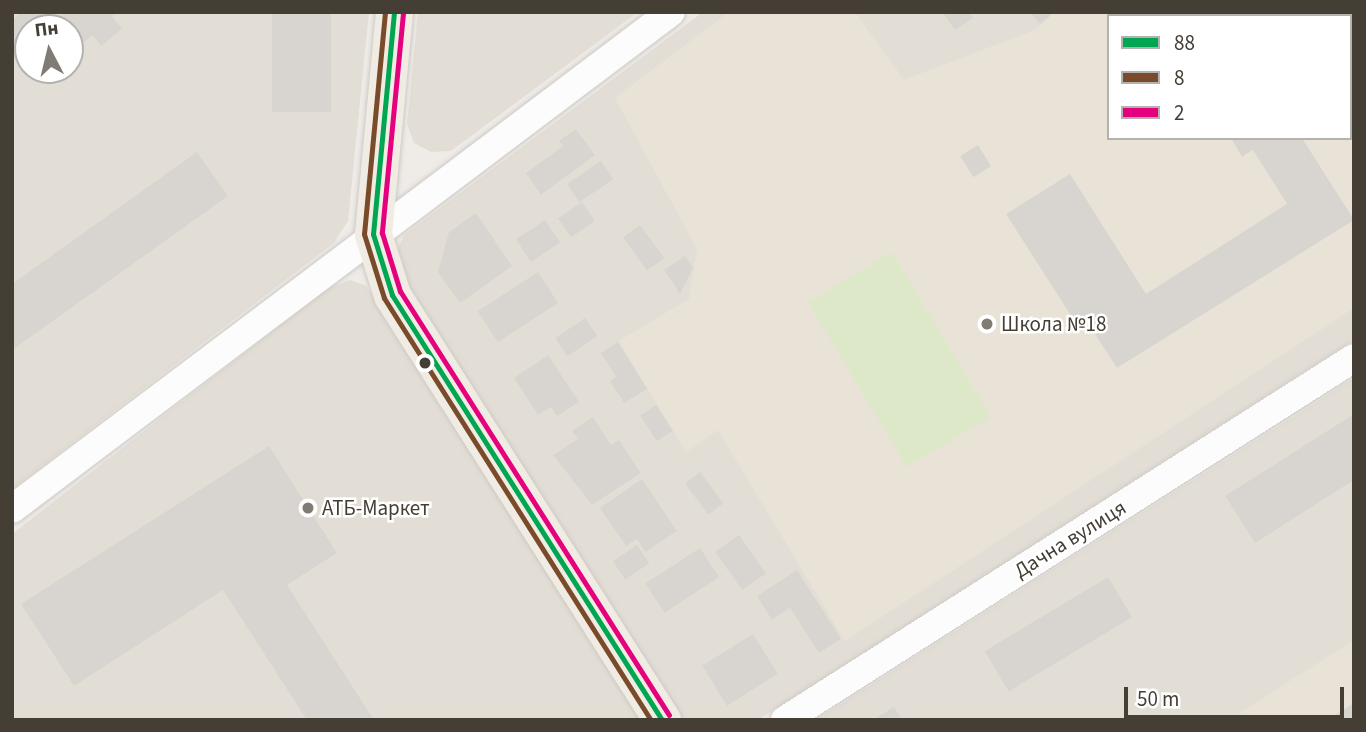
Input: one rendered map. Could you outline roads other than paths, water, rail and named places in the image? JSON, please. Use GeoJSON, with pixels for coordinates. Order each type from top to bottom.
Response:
{"type":"FeatureCollection","features":[{"type":"Feature","properties":{"kind":"main road"},"geometry":{"type":"LineString","coordinates":[[394,12],[373,233],[392,295],[662,720]]}},
{"type":"Feature","properties":{"kind":"street"},"geometry":{"type":"LineString","coordinates":[[12,509],[373,233],[671,12]]}},
{"type":"Feature","properties":{"kind":"street","name":"Дачна вулиця"},"geometry":{"type":"LineString","coordinates":[[785,720],[1354,358]]}},
{"type":"Feature","properties":{"kind":"place","name":"Школа №18"},"geometry":{"type":"Point","coordinates":[987,324]}},
{"type":"Feature","properties":{"kind":"place","name":"АТБ-Маркет"},"geometry":{"type":"Point","coordinates":[308,508]}}]}
